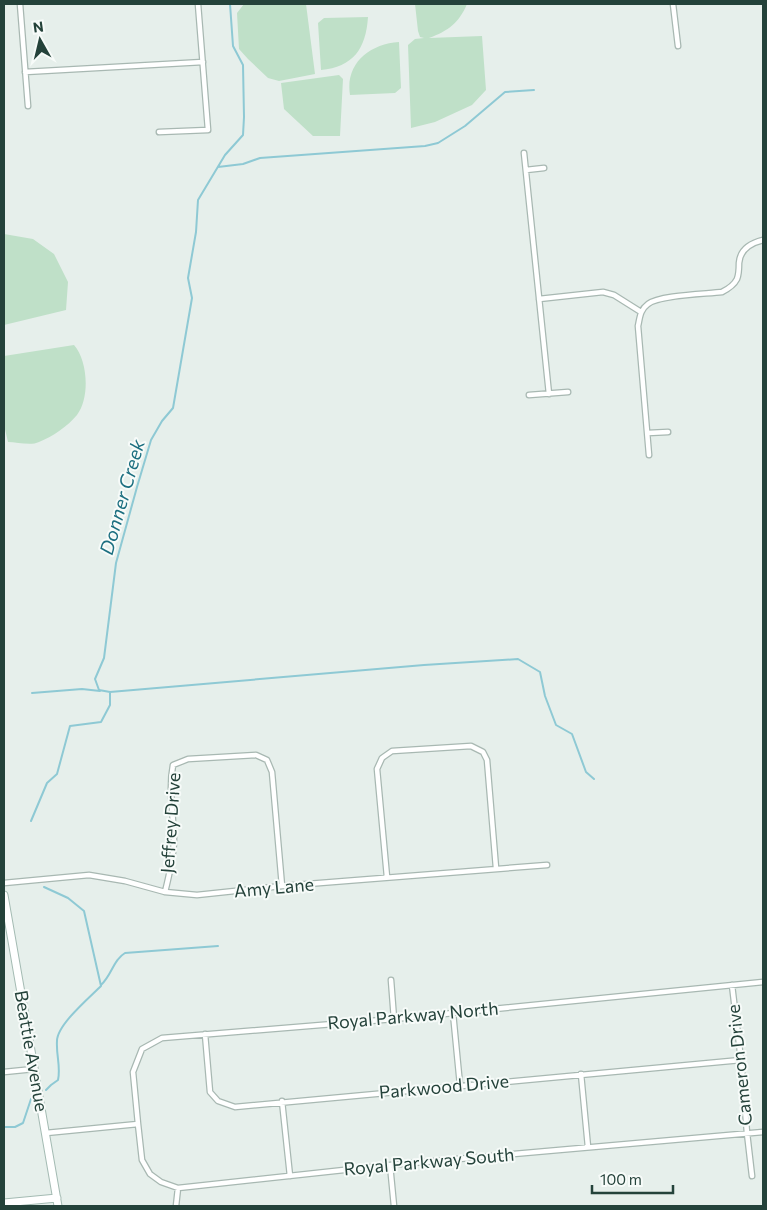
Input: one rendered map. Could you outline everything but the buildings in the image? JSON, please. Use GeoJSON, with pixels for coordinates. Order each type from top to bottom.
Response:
{"type":"FeatureCollection","features":[{"type":"Feature","properties":{"kind":"street"},"geometry":{"type":"LineString","coordinates":[[20,4],[28,106]]}},
{"type":"Feature","properties":{"kind":"street"},"geometry":{"type":"LineString","coordinates":[[159,132],[208,130],[198,4]]}},
{"type":"Feature","properties":{"kind":"street"},"geometry":{"type":"LineString","coordinates":[[673,4],[678,46]]}},
{"type":"Feature","properties":{"kind":"street"},"geometry":{"type":"LineString","coordinates":[[25,72],[203,62]]}},
{"type":"Feature","properties":{"kind":"street"},"geometry":{"type":"LineString","coordinates":[[524,153],[549,394]]}},
{"type":"Feature","properties":{"kind":"street"},"geometry":{"type":"LineString","coordinates":[[526,170],[544,168]]}},
{"type":"Feature","properties":{"kind":"street"},"geometry":{"type":"LineString","coordinates":[[649,455],[638,326],[641,312],[648,304],[658,299],[722,292],[731,287],[738,278],[740,255],[754,243],[763,240]]}},
{"type":"Feature","properties":{"kind":"street"},"geometry":{"type":"LineString","coordinates":[[539,300],[604,292],[614,295],[641,312]]}},
{"type":"Feature","properties":{"kind":"street"},"geometry":{"type":"LineString","coordinates":[[530,395],[568,392]]}},
{"type":"Feature","properties":{"kind":"street"},"geometry":{"type":"LineString","coordinates":[[648,432],[668,432]]}},
{"type":"Feature","properties":{"kind":"street"},"geometry":{"type":"LineString","coordinates":[[386,877],[377,769],[382,758],[392,751],[471,746],[482,752],[486,760],[496,868]]}},
{"type":"Feature","properties":{"kind":"street","name":"Jeffrey Drive"},"geometry":{"type":"LineString","coordinates":[[165,892],[171,868],[174,843],[170,778],[173,765],[188,759],[256,755],[267,760],[272,772],[282,886]]}},
{"type":"Feature","properties":{"kind":"street","name":"Amy Lane"},"geometry":{"type":"LineString","coordinates":[[4,882],[89,875],[125,880],[165,892],[197,895],[386,877],[547,865]]}},
{"type":"Feature","properties":{"kind":"street","name":"Beattie Avenue"},"geometry":{"type":"LineString","coordinates":[[4,895],[58,1206]]}},
{"type":"Feature","properties":{"kind":"street"},"geometry":{"type":"LineString","coordinates":[[391,980],[394,1019]]}},
{"type":"Feature","properties":{"kind":"street","name":"Royal Parkway North"},"geometry":{"type":"LineString","coordinates":[[138,1124],[133,1072],[142,1049],[162,1038],[394,1019],[763,982]]}},
{"type":"Feature","properties":{"kind":"street","name":"Cameron Drive"},"geometry":{"type":"LineString","coordinates":[[732,985],[742,1060],[752,1176]]}},
{"type":"Feature","properties":{"kind":"street"},"geometry":{"type":"LineString","coordinates":[[453,1013],[460,1085]]}},
{"type":"Feature","properties":{"kind":"street","name":"Parkwood Drive"},"geometry":{"type":"LineString","coordinates":[[205,1034],[210,1092],[218,1101],[235,1107],[282,1101],[742,1060]]}},
{"type":"Feature","properties":{"kind":"street"},"geometry":{"type":"LineString","coordinates":[[4,1072],[34,1069]]}},
{"type":"Feature","properties":{"kind":"street"},"geometry":{"type":"LineString","coordinates":[[581,1074],[588,1147]]}},
{"type":"Feature","properties":{"kind":"street"},"geometry":{"type":"LineString","coordinates":[[282,1101],[290,1176]]}},
{"type":"Feature","properties":{"kind":"street"},"geometry":{"type":"LineString","coordinates":[[46,1133],[138,1124],[142,1160],[150,1174],[161,1182],[178,1188],[176,1206]]}},
{"type":"Feature","properties":{"kind":"street","name":"Royal Parkway South"},"geometry":{"type":"LineString","coordinates":[[178,1188],[390,1165],[763,1132]]}},
{"type":"Feature","properties":{"kind":"street"},"geometry":{"type":"LineString","coordinates":[[390,1165],[394,1206]]}},
{"type":"Feature","properties":{"kind":"street"},"geometry":{"type":"LineString","coordinates":[[4,1203],[57,1198]]}},
{"type":"Feature","properties":{"kind":"green space"},"geometry":{"type":"Polygon","coordinates":[[[244,4],[306,4],[315,74],[279,81],[268,78],[248,59],[239,49],[237,13],[244,4]]]}},
{"type":"Feature","properties":{"kind":"green space"},"geometry":{"type":"Polygon","coordinates":[[[415,4],[467,4],[452,26],[429,38],[482,36],[486,90],[472,105],[435,122],[411,128],[408,45],[415,39],[424,38],[420,37],[418,31],[415,4]]]}},
{"type":"Feature","properties":{"kind":"green space"},"geometry":{"type":"Polygon","coordinates":[[[368,17],[364,38],[356,54],[342,65],[321,70],[318,23],[324,18],[368,17]]]}},
{"type":"Feature","properties":{"kind":"green space"},"geometry":{"type":"Polygon","coordinates":[[[399,42],[401,88],[395,93],[350,95],[349,84],[351,74],[361,58],[369,51],[378,47],[399,42]]]}},
{"type":"Feature","properties":{"kind":"green space"},"geometry":{"type":"Polygon","coordinates":[[[339,75],[343,79],[340,136],[313,136],[284,109],[281,83],[339,75]]]}},
{"type":"Feature","properties":{"kind":"green space"},"geometry":{"type":"Polygon","coordinates":[[[4,234],[33,239],[54,254],[68,282],[66,310],[4,325],[4,234]]]}},
{"type":"Feature","properties":{"kind":"green space"},"geometry":{"type":"Polygon","coordinates":[[[74,345],[82,360],[86,380],[84,399],[77,415],[60,431],[39,442],[28,444],[8,442],[4,425],[4,356],[74,345]]]}},
{"type":"Feature","properties":{"kind":"waterway","name":"Donner Creek"},"geometry":{"type":"LineString","coordinates":[[31,821],[47,783],[57,774],[70,726],[101,722],[110,705],[110,692],[99,690],[95,679],[104,658],[116,563],[137,487],[151,440],[162,421],[173,408],[192,298],[188,278],[196,232],[198,200],[225,155],[243,135],[243,65],[233,46],[230,4]]}},
{"type":"Feature","properties":{"kind":"waterway"},"geometry":{"type":"LineString","coordinates":[[218,167],[243,164],[260,158],[425,146],[438,143],[465,126],[505,92],[534,90]]}},
{"type":"Feature","properties":{"kind":"waterway"},"geometry":{"type":"LineString","coordinates":[[110,692],[424,665],[518,659],[540,672],[545,696],[556,725],[572,734],[586,772],[594,779]]}},
{"type":"Feature","properties":{"kind":"waterway"},"geometry":{"type":"LineString","coordinates":[[32,693],[82,689],[100,691]]}},
{"type":"Feature","properties":{"kind":"waterway","name":"Donner Creek"},"geometry":{"type":"LineString","coordinates":[[44,887],[68,898],[84,911],[101,986],[62,1027],[57,1041],[58,1080],[46,1090]]}},
{"type":"Feature","properties":{"kind":"waterway"},"geometry":{"type":"LineString","coordinates":[[101,985],[125,953],[218,946]]}},
{"type":"Feature","properties":{"kind":"waterway","name":"Donner Creek"},"geometry":{"type":"LineString","coordinates":[[4,1127],[15,1127],[23,1123],[31,1099]]}}]}
